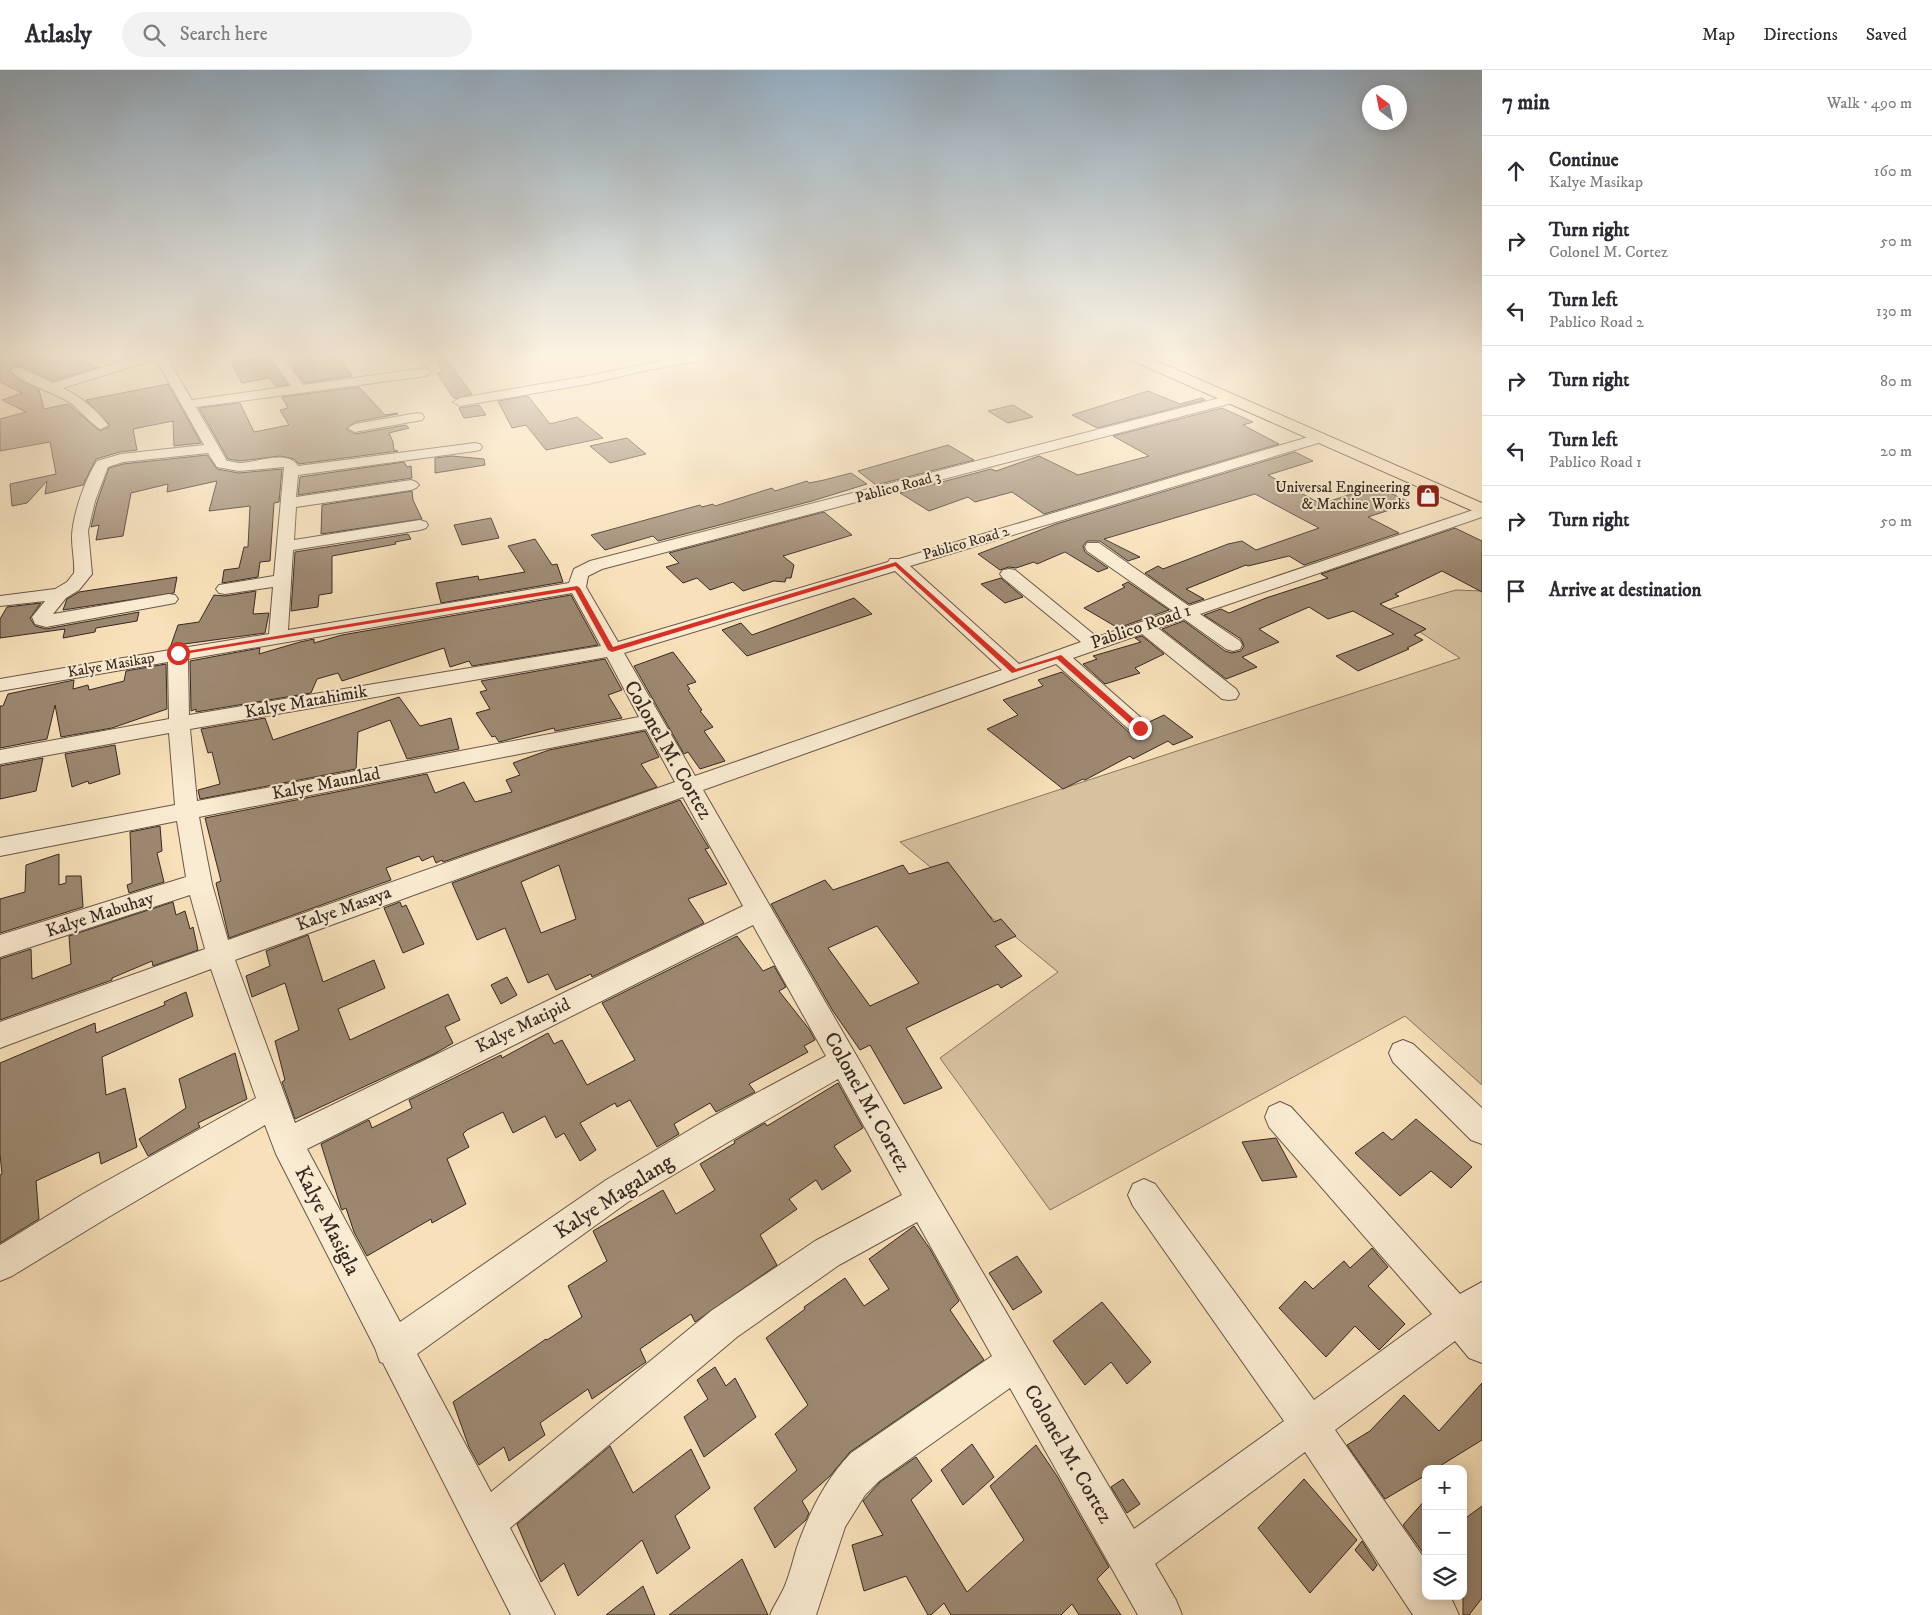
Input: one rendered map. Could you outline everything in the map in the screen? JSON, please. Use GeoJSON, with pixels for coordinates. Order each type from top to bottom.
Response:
{"type":"FeatureCollection","features":[{"type":"Feature","properties":{"kind":"main road"},"geometry":{"type":"LineString","coordinates":[[1293,426],[1482,511]]}},
{"type":"Feature","properties":{"kind":"street"},"geometry":{"type":"LineString","coordinates":[[200,426],[222,464],[228,466],[282,462],[290,464],[278,638]]}},
{"type":"Feature","properties":{"kind":"street"},"geometry":{"type":"LineString","coordinates":[[355,426],[361,462]]}},
{"type":"Feature","properties":{"kind":"street","name":"Pablico Road 3"},"geometry":{"type":"LineString","coordinates":[[577,588],[580,573],[596,565],[1127,426]]}},
{"type":"Feature","properties":{"kind":"street","name":"Pablico Road 2"},"geometry":{"type":"LineString","coordinates":[[612,650],[896,563],[1098,506],[1320,438]]}},
{"type":"Feature","properties":{"kind":"street"},"geometry":{"type":"LineString","coordinates":[[290,472],[475,447]]}},
{"type":"Feature","properties":{"kind":"street"},"geometry":{"type":"LineString","coordinates":[[169,599],[46,620],[41,620],[40,617],[60,594],[72,586],[83,574],[84,558],[80,532],[102,464],[122,458],[212,448]]}},
{"type":"Feature","properties":{"kind":"street"},"geometry":{"type":"LineString","coordinates":[[288,503],[411,485]]}},
{"type":"Feature","properties":{"kind":"street","name":"Pablico Road 1"},"geometry":{"type":"LineString","coordinates":[[689,786],[1143,626],[1482,511]]}},
{"type":"Feature","properties":{"kind":"street"},"geometry":{"type":"LineString","coordinates":[[284,546],[420,525]]}},
{"type":"Feature","properties":{"kind":"street"},"geometry":{"type":"LineString","coordinates":[[1093,547],[1233,645]]}},
{"type":"Feature","properties":{"kind":"street"},"geometry":{"type":"LineString","coordinates":[[896,563],[1015,671]]}},
{"type":"Feature","properties":{"kind":"street"},"geometry":{"type":"LineString","coordinates":[[1009,574],[1094,644]]}},
{"type":"Feature","properties":{"kind":"street"},"geometry":{"type":"LineString","coordinates":[[226,589],[282,580]]}},
{"type":"Feature","properties":{"kind":"street","name":"Kalye Masikap"},"geometry":{"type":"LineString","coordinates":[[0,685],[178,653],[577,588]]}},
{"type":"Feature","properties":{"kind":"street","name":"Colonel M. Cortez"},"geometry":{"type":"LineString","coordinates":[[577,588],[923,1201],[1161,1615]]}},
{"type":"Feature","properties":{"kind":"street"},"geometry":{"type":"LineString","coordinates":[[0,601],[60,594]]}},
{"type":"Feature","properties":{"kind":"street"},"geometry":{"type":"LineString","coordinates":[[1143,626],[1228,694]]}},
{"type":"Feature","properties":{"kind":"street","name":"Kalye Matahimik"},"geometry":{"type":"LineString","coordinates":[[0,757],[178,724],[612,650]]}},
{"type":"Feature","properties":{"kind":"street","name":"Kalye Masigla"},"geometry":{"type":"LineString","coordinates":[[178,653],[178,724],[186,811],[200,883],[218,955],[287,1143],[393,1349],[534,1615]]}},
{"type":"Feature","properties":{"kind":"street"},"geometry":{"type":"LineString","coordinates":[[1058,656],[1140,728]]}},
{"type":"Feature","properties":{"kind":"street","name":"Kalye Maunlad"},"geometry":{"type":"LineString","coordinates":[[0,847],[652,721]]}},
{"type":"Feature","properties":{"kind":"street","name":"Kalye Masaya"},"geometry":{"type":"LineString","coordinates":[[0,1035],[689,786]]}},
{"type":"Feature","properties":{"kind":"street","name":"Kalye Mabuhay"},"geometry":{"type":"LineString","coordinates":[[0,946],[200,883]]}},
{"type":"Feature","properties":{"kind":"street","name":"Kalye Matipid"},"geometry":{"type":"LineString","coordinates":[[287,1143],[759,910]]}},
{"type":"Feature","properties":{"kind":"street"},"geometry":{"type":"LineString","coordinates":[[1403,1053],[1482,1129]]}},
{"type":"Feature","properties":{"kind":"street","name":"Kalye Magalang"},"geometry":{"type":"LineString","coordinates":[[393,1349],[617,1191],[719,1130],[844,1062]]}},
{"type":"Feature","properties":{"kind":"street"},"geometry":{"type":"LineString","coordinates":[[0,1264],[95,1206],[273,1104]]}},
{"type":"Feature","properties":{"kind":"street"},"geometry":{"type":"LineString","coordinates":[[1280,1117],[1470,1308],[1482,1346]]}},
{"type":"Feature","properties":{"kind":"street"},"geometry":{"type":"LineString","coordinates":[[1144,1195],[1310,1426],[1438,1615]]}},
{"type":"Feature","properties":{"kind":"street"},"geometry":{"type":"LineString","coordinates":[[486,1522],[724,1324],[827,1253],[923,1201]]}},
{"type":"Feature","properties":{"kind":"street"},"geometry":{"type":"LineString","coordinates":[[1128,1559],[1470,1308]]}},
{"type":"Feature","properties":{"kind":"street"},"geometry":{"type":"LineString","coordinates":[[791,1615],[800,1602],[830,1510],[852,1479],[866,1466],[1015,1362]]}},
{"type":"Feature","properties":{"kind":"shaded area"},"geometry":{"type":"Polygon","coordinates":[[[1456,590],[1482,591],[1482,1085],[1405,1016],[1050,1210],[940,1058],[1058,972],[900,842],[1460,658],[1386,610],[1456,590]]]}},
{"type":"Feature","properties":{"kind":"building"},"geometry":{"type":"Polygon","coordinates":[[[0,426],[94,426],[100,431],[109,426],[147,426],[133,429],[137,450],[120,452],[96,459],[83,485],[45,494],[47,481],[27,503],[12,506],[10,484],[56,474],[50,442],[0,451],[0,426]]]}},
{"type":"Feature","properties":{"kind":"building"},"geometry":{"type":"Polygon","coordinates":[[[173,426],[192,426],[201,443],[174,446],[173,426]]]}},
{"type":"Feature","properties":{"kind":"building"},"geometry":{"type":"Polygon","coordinates":[[[209,426],[251,426],[254,432],[283,426],[350,426],[346,429],[355,434],[400,426],[409,428],[389,433],[394,450],[398,451],[299,464],[294,459],[280,456],[240,461],[228,459],[209,426]]]}},
{"type":"Feature","properties":{"kind":"building"},"geometry":{"type":"Polygon","coordinates":[[[527,426],[588,426],[603,438],[546,450],[527,426]]]}},
{"type":"Feature","properties":{"kind":"building"},"geometry":{"type":"Polygon","coordinates":[[[1152,426],[1245,426],[1279,444],[1044,514],[1012,492],[975,502],[968,497],[929,511],[900,493],[991,469],[996,471],[1039,456],[1078,475],[1149,456],[1113,436],[1152,426]]]}},
{"type":"Feature","properties":{"kind":"building"},"geometry":{"type":"Polygon","coordinates":[[[627,438],[646,454],[610,463],[590,446],[627,438]]]}},
{"type":"Feature","properties":{"kind":"building"},"geometry":{"type":"Polygon","coordinates":[[[948,445],[974,460],[876,485],[858,471],[948,445]]]}},
{"type":"Feature","properties":{"kind":"building"},"geometry":{"type":"Polygon","coordinates":[[[1295,452],[1313,461],[1268,475],[1321,504],[1376,486],[1411,503],[1368,517],[1399,533],[1304,565],[1289,556],[1246,565],[1186,589],[1204,599],[1189,604],[1145,573],[1158,566],[1163,569],[1228,544],[1242,541],[1256,550],[1319,528],[1255,494],[1104,539],[1140,557],[1128,561],[1100,541],[1087,541],[1083,546],[1085,552],[1108,568],[1098,572],[1065,552],[1037,564],[1034,562],[1016,568],[1009,567],[1000,570],[978,554],[1056,524],[1295,452]]]}},
{"type":"Feature","properties":{"kind":"building"},"geometry":{"type":"Polygon","coordinates":[[[207,455],[217,469],[239,473],[282,469],[279,502],[274,503],[270,561],[260,562],[258,577],[222,583],[224,570],[239,568],[244,547],[248,547],[250,506],[209,511],[217,481],[167,492],[168,484],[131,493],[123,536],[96,540],[99,525],[91,527],[97,502],[109,468],[123,464],[207,455]]]}},
{"type":"Feature","properties":{"kind":"building"},"geometry":{"type":"Polygon","coordinates":[[[452,456],[484,459],[485,465],[435,473],[435,458],[452,456]]]}},
{"type":"Feature","properties":{"kind":"building"},"geometry":{"type":"Polygon","coordinates":[[[404,462],[407,467],[411,466],[412,478],[298,495],[300,477],[404,462]]]}},
{"type":"Feature","properties":{"kind":"building"},"geometry":{"type":"Polygon","coordinates":[[[851,473],[867,484],[812,501],[658,541],[653,536],[605,550],[591,535],[700,505],[702,507],[713,504],[715,506],[772,488],[775,491],[807,481],[809,483],[851,473]]]}},
{"type":"Feature","properties":{"kind":"building"},"geometry":{"type":"Polygon","coordinates":[[[412,491],[413,500],[422,519],[321,534],[322,505],[412,491]]]}},
{"type":"Feature","properties":{"kind":"building"},"geometry":{"type":"Polygon","coordinates":[[[824,512],[852,535],[783,556],[794,565],[791,578],[786,578],[785,582],[774,581],[743,591],[733,582],[710,590],[697,578],[683,583],[666,567],[679,563],[669,553],[824,512]]]}},
{"type":"Feature","properties":{"kind":"building"},"geometry":{"type":"Polygon","coordinates":[[[491,518],[499,538],[462,545],[454,525],[491,518]]]}},
{"type":"Feature","properties":{"kind":"building"},"geometry":{"type":"Polygon","coordinates":[[[1455,528],[1482,541],[1482,592],[1442,571],[1395,594],[1399,596],[1380,604],[1426,629],[1414,635],[1423,640],[1407,648],[1409,649],[1358,671],[1336,656],[1394,634],[1353,611],[1328,619],[1309,607],[1259,629],[1279,642],[1242,657],[1257,667],[1226,679],[1162,629],[1184,621],[1225,651],[1232,653],[1241,651],[1244,646],[1241,639],[1204,615],[1221,609],[1229,613],[1266,598],[1328,578],[1321,574],[1455,528]]]}},
{"type":"Feature","properties":{"kind":"building"},"geometry":{"type":"Polygon","coordinates":[[[408,534],[411,539],[395,542],[396,544],[332,556],[332,593],[319,595],[318,607],[291,611],[295,552],[408,534]]]}},
{"type":"Feature","properties":{"kind":"building"},"geometry":{"type":"Polygon","coordinates":[[[535,539],[552,565],[557,564],[563,582],[441,603],[436,583],[478,576],[479,580],[525,572],[508,546],[535,539]]]}},
{"type":"Feature","properties":{"kind":"building"},"geometry":{"type":"Polygon","coordinates":[[[177,577],[174,593],[63,610],[67,599],[79,592],[177,577]]]}},
{"type":"Feature","properties":{"kind":"building"},"geometry":{"type":"Polygon","coordinates":[[[1001,578],[1023,597],[1005,603],[981,584],[1001,578]]]}},
{"type":"Feature","properties":{"kind":"building"},"geometry":{"type":"Polygon","coordinates":[[[1128,582],[1169,610],[1118,628],[1084,608],[1125,587],[1122,585],[1128,582]]]}},
{"type":"Feature","properties":{"kind":"building"},"geometry":{"type":"Polygon","coordinates":[[[256,591],[253,614],[269,613],[265,633],[177,645],[170,648],[178,625],[199,622],[214,595],[225,596],[256,591]]]}},
{"type":"Feature","properties":{"kind":"building"},"geometry":{"type":"Polygon","coordinates":[[[571,595],[598,645],[472,666],[469,661],[450,667],[444,648],[342,681],[338,673],[317,679],[311,693],[196,712],[196,709],[191,711],[190,661],[260,648],[259,654],[314,639],[314,643],[342,635],[571,595]]]}},
{"type":"Feature","properties":{"kind":"building"},"geometry":{"type":"Polygon","coordinates":[[[854,598],[872,614],[747,656],[722,630],[741,623],[752,635],[854,598]]]}},
{"type":"Feature","properties":{"kind":"building"},"geometry":{"type":"Polygon","coordinates":[[[41,603],[30,618],[35,626],[46,629],[139,612],[137,621],[96,628],[95,632],[63,638],[65,629],[0,638],[0,619],[7,607],[41,603]]]}},
{"type":"Feature","properties":{"kind":"building"},"geometry":{"type":"Polygon","coordinates":[[[1142,636],[1164,654],[1135,668],[1140,673],[1105,684],[1083,664],[1097,659],[1093,656],[1141,642],[1135,638],[1142,636]]]}},
{"type":"Feature","properties":{"kind":"building"},"geometry":{"type":"Polygon","coordinates":[[[673,652],[696,682],[687,685],[690,689],[688,690],[702,710],[700,711],[713,727],[704,731],[725,761],[700,769],[688,752],[684,754],[634,666],[673,652]]]}},
{"type":"Feature","properties":{"kind":"building"},"geometry":{"type":"Polygon","coordinates":[[[605,659],[622,690],[608,695],[622,718],[555,731],[554,728],[499,742],[495,736],[492,737],[476,713],[490,709],[480,692],[487,690],[481,681],[605,659]]]}},
{"type":"Feature","properties":{"kind":"building"},"geometry":{"type":"Polygon","coordinates":[[[166,664],[167,709],[112,728],[61,737],[55,705],[47,739],[0,748],[0,706],[3,706],[8,694],[74,680],[73,689],[88,685],[89,690],[124,681],[126,671],[166,664]]]}},
{"type":"Feature","properties":{"kind":"building"},"geometry":{"type":"Polygon","coordinates":[[[1062,672],[1132,735],[1139,737],[1148,735],[1152,729],[1149,722],[1164,715],[1193,737],[1173,745],[1168,741],[1133,759],[1130,756],[1085,780],[1083,779],[1063,789],[987,729],[1018,715],[1003,700],[1043,686],[1038,680],[1062,672]]]}},
{"type":"Feature","properties":{"kind":"building"},"geometry":{"type":"Polygon","coordinates":[[[399,697],[420,726],[451,718],[459,749],[407,759],[390,720],[358,732],[356,769],[200,799],[198,790],[220,784],[212,752],[208,753],[201,729],[265,718],[273,740],[399,697]]]}},
{"type":"Feature","properties":{"kind":"building"},"geometry":{"type":"Polygon","coordinates":[[[645,731],[659,757],[641,764],[657,787],[443,862],[442,860],[436,863],[433,856],[422,861],[419,856],[386,868],[391,880],[229,938],[216,883],[221,881],[205,818],[427,774],[435,793],[464,782],[475,802],[512,792],[506,780],[520,775],[513,763],[549,750],[645,731]]]}},
{"type":"Feature","properties":{"kind":"building"},"geometry":{"type":"Polygon","coordinates":[[[115,745],[120,774],[89,784],[88,781],[72,787],[65,754],[115,745]]]}},
{"type":"Feature","properties":{"kind":"building"},"geometry":{"type":"Polygon","coordinates":[[[43,758],[36,791],[0,799],[0,766],[43,758]]]}},
{"type":"Feature","properties":{"kind":"building"},"geometry":{"type":"Polygon","coordinates":[[[680,800],[709,848],[705,849],[727,884],[688,899],[704,923],[592,977],[591,974],[556,990],[548,974],[528,983],[505,928],[477,940],[452,883],[680,800]],[[559,865],[521,882],[541,933],[576,919],[559,865]]]}},
{"type":"Feature","properties":{"kind":"building"},"geometry":{"type":"Polygon","coordinates":[[[160,826],[162,851],[157,853],[164,882],[129,893],[127,885],[132,883],[130,832],[160,826]]]}},
{"type":"Feature","properties":{"kind":"building"},"geometry":{"type":"Polygon","coordinates":[[[59,854],[59,885],[66,883],[66,876],[81,876],[83,907],[0,933],[0,899],[25,892],[26,865],[59,854]]]}},
{"type":"Feature","properties":{"kind":"building"},"geometry":{"type":"Polygon","coordinates":[[[948,862],[994,922],[1001,919],[1016,936],[995,946],[1022,976],[1001,988],[998,984],[906,1028],[942,1088],[904,1104],[870,1045],[860,1050],[833,1011],[771,904],[825,880],[833,890],[903,865],[909,874],[948,862]],[[877,926],[828,948],[870,1006],[919,983],[877,926]]]}},
{"type":"Feature","properties":{"kind":"building"},"geometry":{"type":"Polygon","coordinates":[[[173,902],[176,915],[185,911],[190,929],[193,927],[198,950],[153,966],[152,961],[112,978],[112,980],[0,1020],[0,959],[31,949],[32,979],[71,964],[69,936],[173,902]]]}},
{"type":"Feature","properties":{"kind":"building"},"geometry":{"type":"Polygon","coordinates":[[[400,902],[402,907],[406,905],[424,944],[403,953],[384,908],[400,902]]]}},
{"type":"Feature","properties":{"kind":"building"},"geometry":{"type":"Polygon","coordinates":[[[308,935],[323,982],[374,960],[385,988],[338,1009],[350,1040],[448,994],[460,1020],[445,1027],[453,1043],[434,1054],[295,1119],[282,1082],[285,1080],[275,1041],[299,1030],[285,983],[252,997],[246,976],[270,966],[266,951],[308,935]]]}},
{"type":"Feature","properties":{"kind":"building"},"geometry":{"type":"Polygon","coordinates":[[[737,936],[763,971],[774,966],[786,987],[779,991],[809,1029],[815,1040],[804,1046],[808,1052],[749,1084],[755,1092],[716,1112],[710,1103],[674,1124],[679,1134],[657,1147],[630,1100],[617,1107],[615,1103],[580,1123],[596,1150],[580,1161],[564,1133],[556,1138],[545,1116],[513,1133],[503,1112],[467,1130],[463,1134],[469,1147],[447,1159],[466,1204],[432,1223],[431,1219],[367,1256],[354,1232],[346,1208],[342,1210],[341,1208],[321,1144],[369,1120],[372,1128],[412,1108],[409,1100],[501,1055],[502,1058],[548,1033],[554,1044],[562,1040],[587,1085],[635,1060],[602,1003],[737,936]]]}},
{"type":"Feature","properties":{"kind":"building"},"geometry":{"type":"Polygon","coordinates":[[[507,977],[517,995],[501,1004],[491,985],[507,977]]]}},
{"type":"Feature","properties":{"kind":"building"},"geometry":{"type":"Polygon","coordinates":[[[186,992],[193,1016],[102,1057],[106,1095],[125,1088],[137,1147],[101,1164],[99,1152],[36,1181],[39,1219],[0,1243],[0,1175],[2,1174],[0,1154],[0,1063],[95,1023],[96,1033],[165,1005],[164,1002],[186,992]]]}},
{"type":"Feature","properties":{"kind":"building"},"geometry":{"type":"Polygon","coordinates":[[[235,1053],[247,1099],[198,1123],[200,1127],[148,1156],[139,1139],[186,1108],[179,1079],[235,1053]]]}},
{"type":"Feature","properties":{"kind":"building"},"geometry":{"type":"Polygon","coordinates":[[[838,1083],[863,1128],[834,1146],[851,1171],[822,1190],[816,1180],[789,1199],[797,1209],[760,1235],[777,1265],[695,1322],[691,1314],[640,1349],[646,1362],[592,1399],[588,1389],[540,1423],[545,1435],[509,1461],[504,1447],[479,1465],[469,1447],[453,1402],[582,1317],[568,1286],[607,1261],[593,1231],[663,1190],[676,1214],[715,1190],[700,1164],[735,1143],[734,1141],[765,1123],[767,1126],[838,1083]]]}},
{"type":"Feature","properties":{"kind":"building"},"geometry":{"type":"Polygon","coordinates":[[[1416,1119],[1472,1167],[1451,1188],[1431,1171],[1400,1196],[1355,1153],[1383,1132],[1392,1140],[1416,1119]]]}},
{"type":"Feature","properties":{"kind":"building"},"geometry":{"type":"Polygon","coordinates":[[[1276,1138],[1297,1177],[1262,1181],[1242,1142],[1276,1138]]]}},
{"type":"Feature","properties":{"kind":"building"},"geometry":{"type":"Polygon","coordinates":[[[914,1226],[930,1249],[959,1301],[950,1310],[984,1360],[850,1452],[830,1476],[802,1501],[809,1513],[806,1520],[775,1548],[754,1508],[797,1470],[775,1434],[808,1405],[766,1338],[805,1309],[804,1307],[845,1278],[864,1306],[889,1289],[869,1259],[914,1226]]]}},
{"type":"Feature","properties":{"kind":"building"},"geometry":{"type":"Polygon","coordinates":[[[1372,1248],[1388,1267],[1368,1286],[1405,1324],[1379,1350],[1355,1326],[1326,1357],[1279,1308],[1305,1281],[1313,1289],[1344,1261],[1350,1268],[1372,1248]]]}},
{"type":"Feature","properties":{"kind":"building"},"geometry":{"type":"Polygon","coordinates":[[[1017,1256],[1042,1292],[1013,1310],[989,1273],[1017,1256]]]}},
{"type":"Feature","properties":{"kind":"building"},"geometry":{"type":"Polygon","coordinates":[[[1102,1302],[1151,1362],[1127,1384],[1111,1362],[1085,1385],[1053,1341],[1102,1302]]]}},
{"type":"Feature","properties":{"kind":"building"},"geometry":{"type":"Polygon","coordinates":[[[715,1367],[726,1386],[735,1378],[756,1417],[704,1457],[684,1417],[708,1399],[697,1380],[715,1367]]]}},
{"type":"Feature","properties":{"kind":"building"},"geometry":{"type":"Polygon","coordinates":[[[1482,1383],[1482,1440],[1441,1465],[1422,1465],[1422,1477],[1385,1499],[1347,1445],[1370,1431],[1404,1395],[1439,1431],[1482,1383]]]}},
{"type":"Feature","properties":{"kind":"building"},"geometry":{"type":"Polygon","coordinates":[[[972,1444],[994,1477],[963,1505],[941,1470],[972,1444]]]}},
{"type":"Feature","properties":{"kind":"building"},"geometry":{"type":"Polygon","coordinates":[[[1036,1445],[1057,1476],[1109,1567],[1097,1579],[1121,1615],[1079,1615],[1072,1604],[1061,1615],[951,1615],[944,1603],[931,1615],[928,1615],[906,1576],[864,1591],[852,1545],[883,1535],[863,1501],[880,1482],[916,1457],[932,1481],[911,1500],[967,1592],[1024,1540],[990,1486],[1036,1445]]]}},
{"type":"Feature","properties":{"kind":"building"},"geometry":{"type":"Polygon","coordinates":[[[610,1446],[633,1493],[691,1449],[710,1488],[675,1516],[690,1548],[657,1574],[642,1540],[578,1596],[564,1563],[541,1582],[517,1524],[610,1446]]]}},
{"type":"Feature","properties":{"kind":"building"},"geometry":{"type":"Polygon","coordinates":[[[1123,1479],[1140,1504],[1127,1513],[1111,1487],[1123,1479]]]}},
{"type":"Feature","properties":{"kind":"building"},"geometry":{"type":"Polygon","coordinates":[[[1304,1479],[1357,1540],[1310,1593],[1258,1528],[1304,1479]]]}},
{"type":"Feature","properties":{"kind":"building"},"geometry":{"type":"Polygon","coordinates":[[[1422,1504],[1422,1551],[1403,1525],[1422,1504]]]}},
{"type":"Feature","properties":{"kind":"building"},"geometry":{"type":"Polygon","coordinates":[[[1482,1506],[1482,1598],[1469,1615],[1463,1615],[1463,1600],[1467,1600],[1467,1517],[1482,1506]]]}},
{"type":"Feature","properties":{"kind":"building"},"geometry":{"type":"Polygon","coordinates":[[[1362,1541],[1377,1565],[1373,1571],[1355,1550],[1362,1541]]]}},
{"type":"Feature","properties":{"kind":"building"},"geometry":{"type":"Polygon","coordinates":[[[742,1559],[768,1615],[669,1615],[742,1559]]]}},
{"type":"Feature","properties":{"kind":"building"},"geometry":{"type":"Polygon","coordinates":[[[643,1586],[655,1615],[606,1615],[643,1586]]]}},
{"type":"Feature","properties":{"kind":"place","name":"Universal Engineering & Machine Works"},"geometry":{"type":"Point","coordinates":[1428,496]}},
{"type":"Feature","properties":{"kind":"route"},"geometry":{"type":"LineString","coordinates":[[178,653],[577,588],[612,650],[896,563],[1015,671],[1058,656],[1140,728]]}}]}
